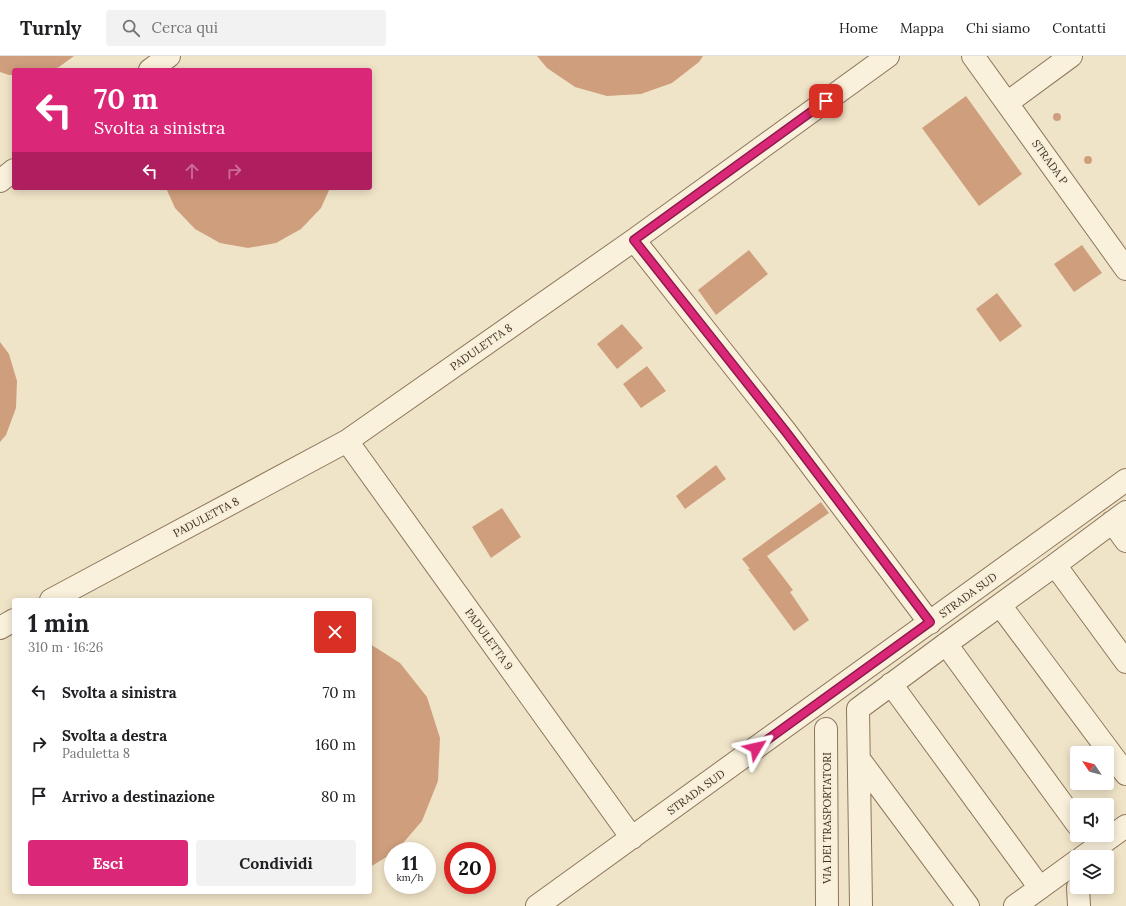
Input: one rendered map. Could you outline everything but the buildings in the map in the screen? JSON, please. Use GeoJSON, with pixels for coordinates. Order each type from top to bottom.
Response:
{"type":"FeatureCollection","features":[{"type":"Feature","properties":{"kind":"street"},"geometry":{"type":"LineString","coordinates":[[153,68],[169,56]]}},
{"type":"Feature","properties":{"kind":"street","name":"PADULETTA 8"},"geometry":{"type":"LineString","coordinates":[[56,598],[347,441],[634,240],[888,56]]}},
{"type":"Feature","properties":{"kind":"street","name":"STRADA P"},"geometry":{"type":"LineString","coordinates":[[973,56],[1126,269]]}},
{"type":"Feature","properties":{"kind":"street"},"geometry":{"type":"LineString","coordinates":[[1007,103],[1071,56]]}},
{"type":"Feature","properties":{"kind":"street"},"geometry":{"type":"LineString","coordinates":[[0,181],[12,172]]}},
{"type":"Feature","properties":{"kind":"street"},"geometry":{"type":"LineString","coordinates":[[634,240],[786,432],[930,622]]}},
{"type":"Feature","properties":{"kind":"street","name":"PADULETTA 9"},"geometry":{"type":"LineString","coordinates":[[347,441],[632,838]]}},
{"type":"Feature","properties":{"kind":"street","name":"STRADA SUD"},"geometry":{"type":"LineString","coordinates":[[537,906],[1126,480]]}},
{"type":"Feature","properties":{"kind":"street"},"geometry":{"type":"LineString","coordinates":[[861,906],[858,709],[1119,517],[1126,541]]}},
{"type":"Feature","properties":{"kind":"street"},"geometry":{"type":"LineString","coordinates":[[1055,565],[1126,662]]}},
{"type":"Feature","properties":{"kind":"street"},"geometry":{"type":"LineString","coordinates":[[1000,605],[1126,774]]}},
{"type":"Feature","properties":{"kind":"street"},"geometry":{"type":"LineString","coordinates":[[0,628],[12,621]]}},
{"type":"Feature","properties":{"kind":"street"},"geometry":{"type":"LineString","coordinates":[[946,644],[1070,814]]}},
{"type":"Feature","properties":{"kind":"street"},"geometry":{"type":"LineString","coordinates":[[891,684],[1040,888]]}},
{"type":"Feature","properties":{"kind":"street","name":"VIA DEI TRASPORTATORI"},"geometry":{"type":"LineString","coordinates":[[826,729],[827,906]]}},
{"type":"Feature","properties":{"kind":"street"},"geometry":{"type":"LineString","coordinates":[[859,759],[968,906]]}},
{"type":"Feature","properties":{"kind":"street"},"geometry":{"type":"LineString","coordinates":[[1087,847],[1126,826]]}},
{"type":"Feature","properties":{"kind":"street"},"geometry":{"type":"LineString","coordinates":[[1015,906],[1070,866]]}},
{"type":"Feature","properties":{"kind":"street"},"geometry":{"type":"LineString","coordinates":[[1078,894],[1079,906]]}},
{"type":"Feature","properties":{"kind":"route"},"geometry":{"type":"LineString","coordinates":[[756,748],[930,622],[786,432],[634,240],[826,101]]}}]}
